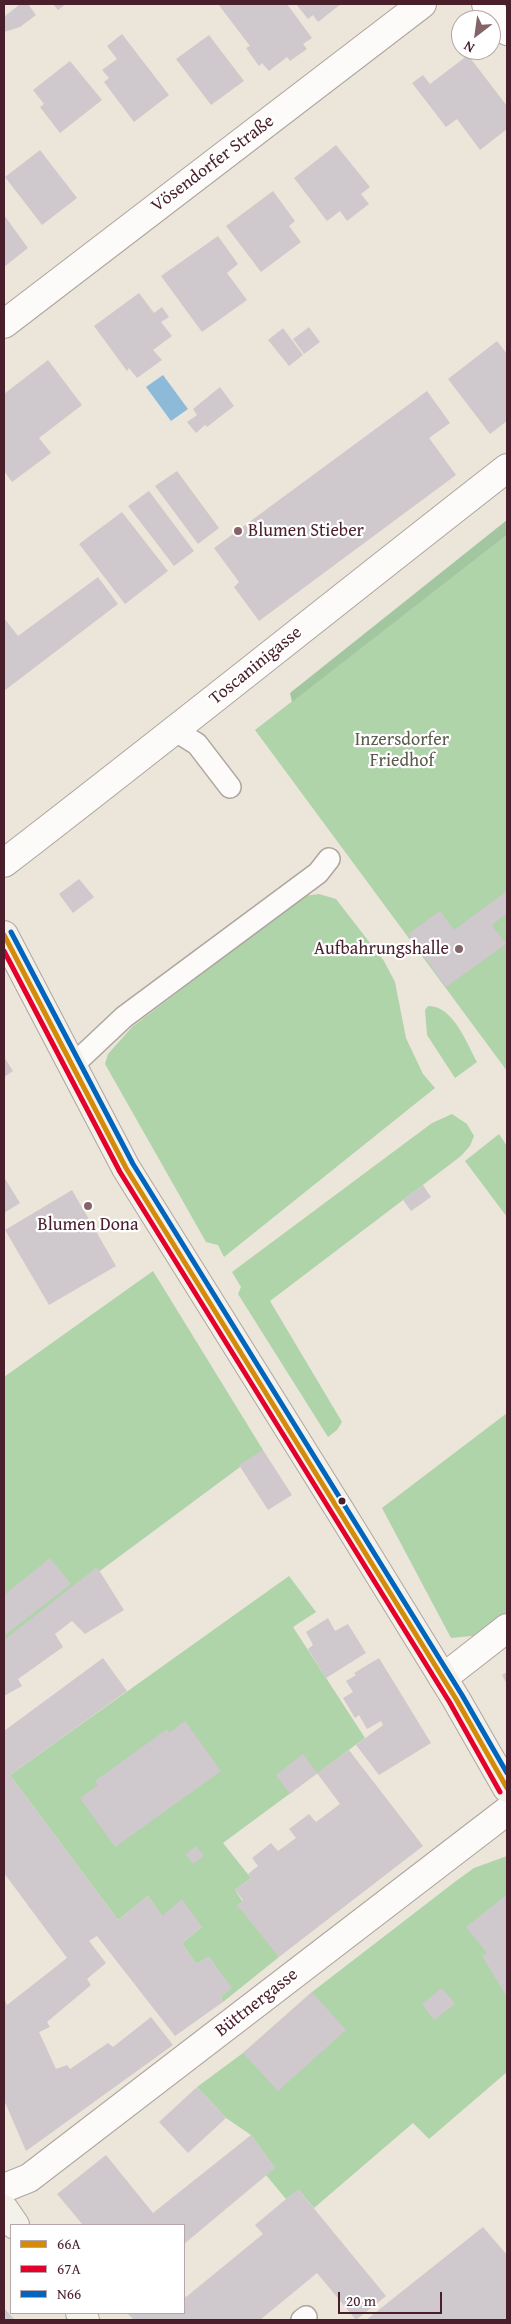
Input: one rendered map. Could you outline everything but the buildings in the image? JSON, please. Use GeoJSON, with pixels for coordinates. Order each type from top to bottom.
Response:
{"type":"FeatureCollection","features":[{"type":"Feature","properties":{"kind":"main road"},"geometry":{"type":"LineString","coordinates":[[4,935],[126,1168],[443,1678],[507,1788]]}},
{"type":"Feature","properties":{"kind":"main road"},"geometry":{"type":"LineString","coordinates":[[4,2209],[14,2224]]}},
{"type":"Feature","properties":{"kind":"street","name":"Vösendorfer Straße"},"geometry":{"type":"LineString","coordinates":[[4,324],[422,4]]}},
{"type":"Feature","properties":{"kind":"street"},"geometry":{"type":"LineString","coordinates":[[486,4],[507,31]]}},
{"type":"Feature","properties":{"kind":"street","name":"Toscaninigasse"},"geometry":{"type":"LineString","coordinates":[[4,863],[176,731],[298,631],[507,468]]}},
{"type":"Feature","properties":{"kind":"street"},"geometry":{"type":"LineString","coordinates":[[443,1678],[507,1628]]}},
{"type":"Feature","properties":{"kind":"street","name":"Büttnergasse"},"geometry":{"type":"LineString","coordinates":[[4,2188],[29,2178],[507,1811]]}},
{"type":"Feature","properties":{"kind":"lane"},"geometry":{"type":"LineString","coordinates":[[176,731],[197,744],[230,787]]}},
{"type":"Feature","properties":{"kind":"lane"},"geometry":{"type":"LineString","coordinates":[[73,1065],[124,1017],[318,873],[329,859]]}},
{"type":"Feature","properties":{"kind":"green space"},"geometry":{"type":"Polygon","coordinates":[[[507,520],[507,535],[292,702],[290,693],[507,520]]]}},
{"type":"Feature","properties":{"kind":"green space","name":"Inzersdorfer Friedhof"},"geometry":{"type":"Polygon","coordinates":[[[507,535],[507,1071],[255,730],[507,535]]]}},
{"type":"Feature","properties":{"kind":"green space"},"geometry":{"type":"Polygon","coordinates":[[[319,894],[336,899],[384,961],[395,982],[406,1038],[423,1074],[435,1088],[224,1257],[218,1245],[206,1242],[105,1064],[108,1054],[132,1027],[304,896],[319,894]]]}},
{"type":"Feature","properties":{"kind":"green space"},"geometry":{"type":"Polygon","coordinates":[[[428,1006],[437,1007],[452,1019],[464,1036],[477,1062],[455,1078],[427,1035],[425,1010],[428,1006]]]}},
{"type":"Feature","properties":{"kind":"green space"},"geometry":{"type":"Polygon","coordinates":[[[452,1114],[467,1124],[474,1136],[470,1146],[461,1156],[270,1301],[342,1422],[337,1430],[328,1437],[238,1294],[241,1287],[232,1272],[432,1123],[452,1114]]]}},
{"type":"Feature","properties":{"kind":"green space"},"geometry":{"type":"Polygon","coordinates":[[[499,1134],[507,1146],[507,1217],[465,1161],[499,1134]]]}},
{"type":"Feature","properties":{"kind":"green space"},"geometry":{"type":"Polygon","coordinates":[[[153,1271],[263,1450],[4,1642],[4,1377],[153,1271]]]}},
{"type":"Feature","properties":{"kind":"green space"},"geometry":{"type":"Polygon","coordinates":[[[507,1413],[507,1615],[482,1635],[451,1638],[382,1508],[507,1413]]]}},
{"type":"Feature","properties":{"kind":"green space"},"geometry":{"type":"Polygon","coordinates":[[[289,1576],[316,1612],[293,1627],[365,1738],[223,1843],[251,1878],[235,1890],[279,1957],[223,2002],[221,1997],[231,1988],[209,1957],[196,1964],[182,1943],[202,1927],[162,1916],[148,1896],[118,1920],[10,1775],[289,1576]]]}},
{"type":"Feature","properties":{"kind":"green space"},"geometry":{"type":"Polygon","coordinates":[[[507,1856],[507,2072],[429,2139],[413,2123],[314,2208],[299,2190],[286,2199],[266,2175],[275,2168],[251,2135],[226,2118],[197,2087],[243,2053],[312,1992],[456,1881],[474,1868],[507,1856]]]}},
{"type":"Feature","properties":{"kind":"water"},"geometry":{"type":"Polygon","coordinates":[[[163,375],[188,409],[171,421],[146,387],[163,375]]]}},
{"type":"Feature","properties":{"kind":"transit line","name":"N66"},"geometry":{"type":"LineString","coordinates":[[11,932],[133,1164],[462,1695],[507,1773]]}},
{"type":"Feature","properties":{"kind":"transit line","name":"66A"},"geometry":{"type":"LineString","coordinates":[[4,935],[126,1168],[456,1699],[507,1788]]}},
{"type":"Feature","properties":{"kind":"transit line","name":"67A"},"geometry":{"type":"LineString","coordinates":[[4,951],[120,1172],[450,1703],[500,1792]]}},
{"type":"Feature","properties":{"kind":"place","name":"Blumen Stieber"},"geometry":{"type":"Point","coordinates":[238,531]}},
{"type":"Feature","properties":{"kind":"place","name":"Aufbahrungshalle"},"geometry":{"type":"Point","coordinates":[459,949]}},
{"type":"Feature","properties":{"kind":"place","name":"Blumen Dona"},"geometry":{"type":"Point","coordinates":[88,1206]}}]}
